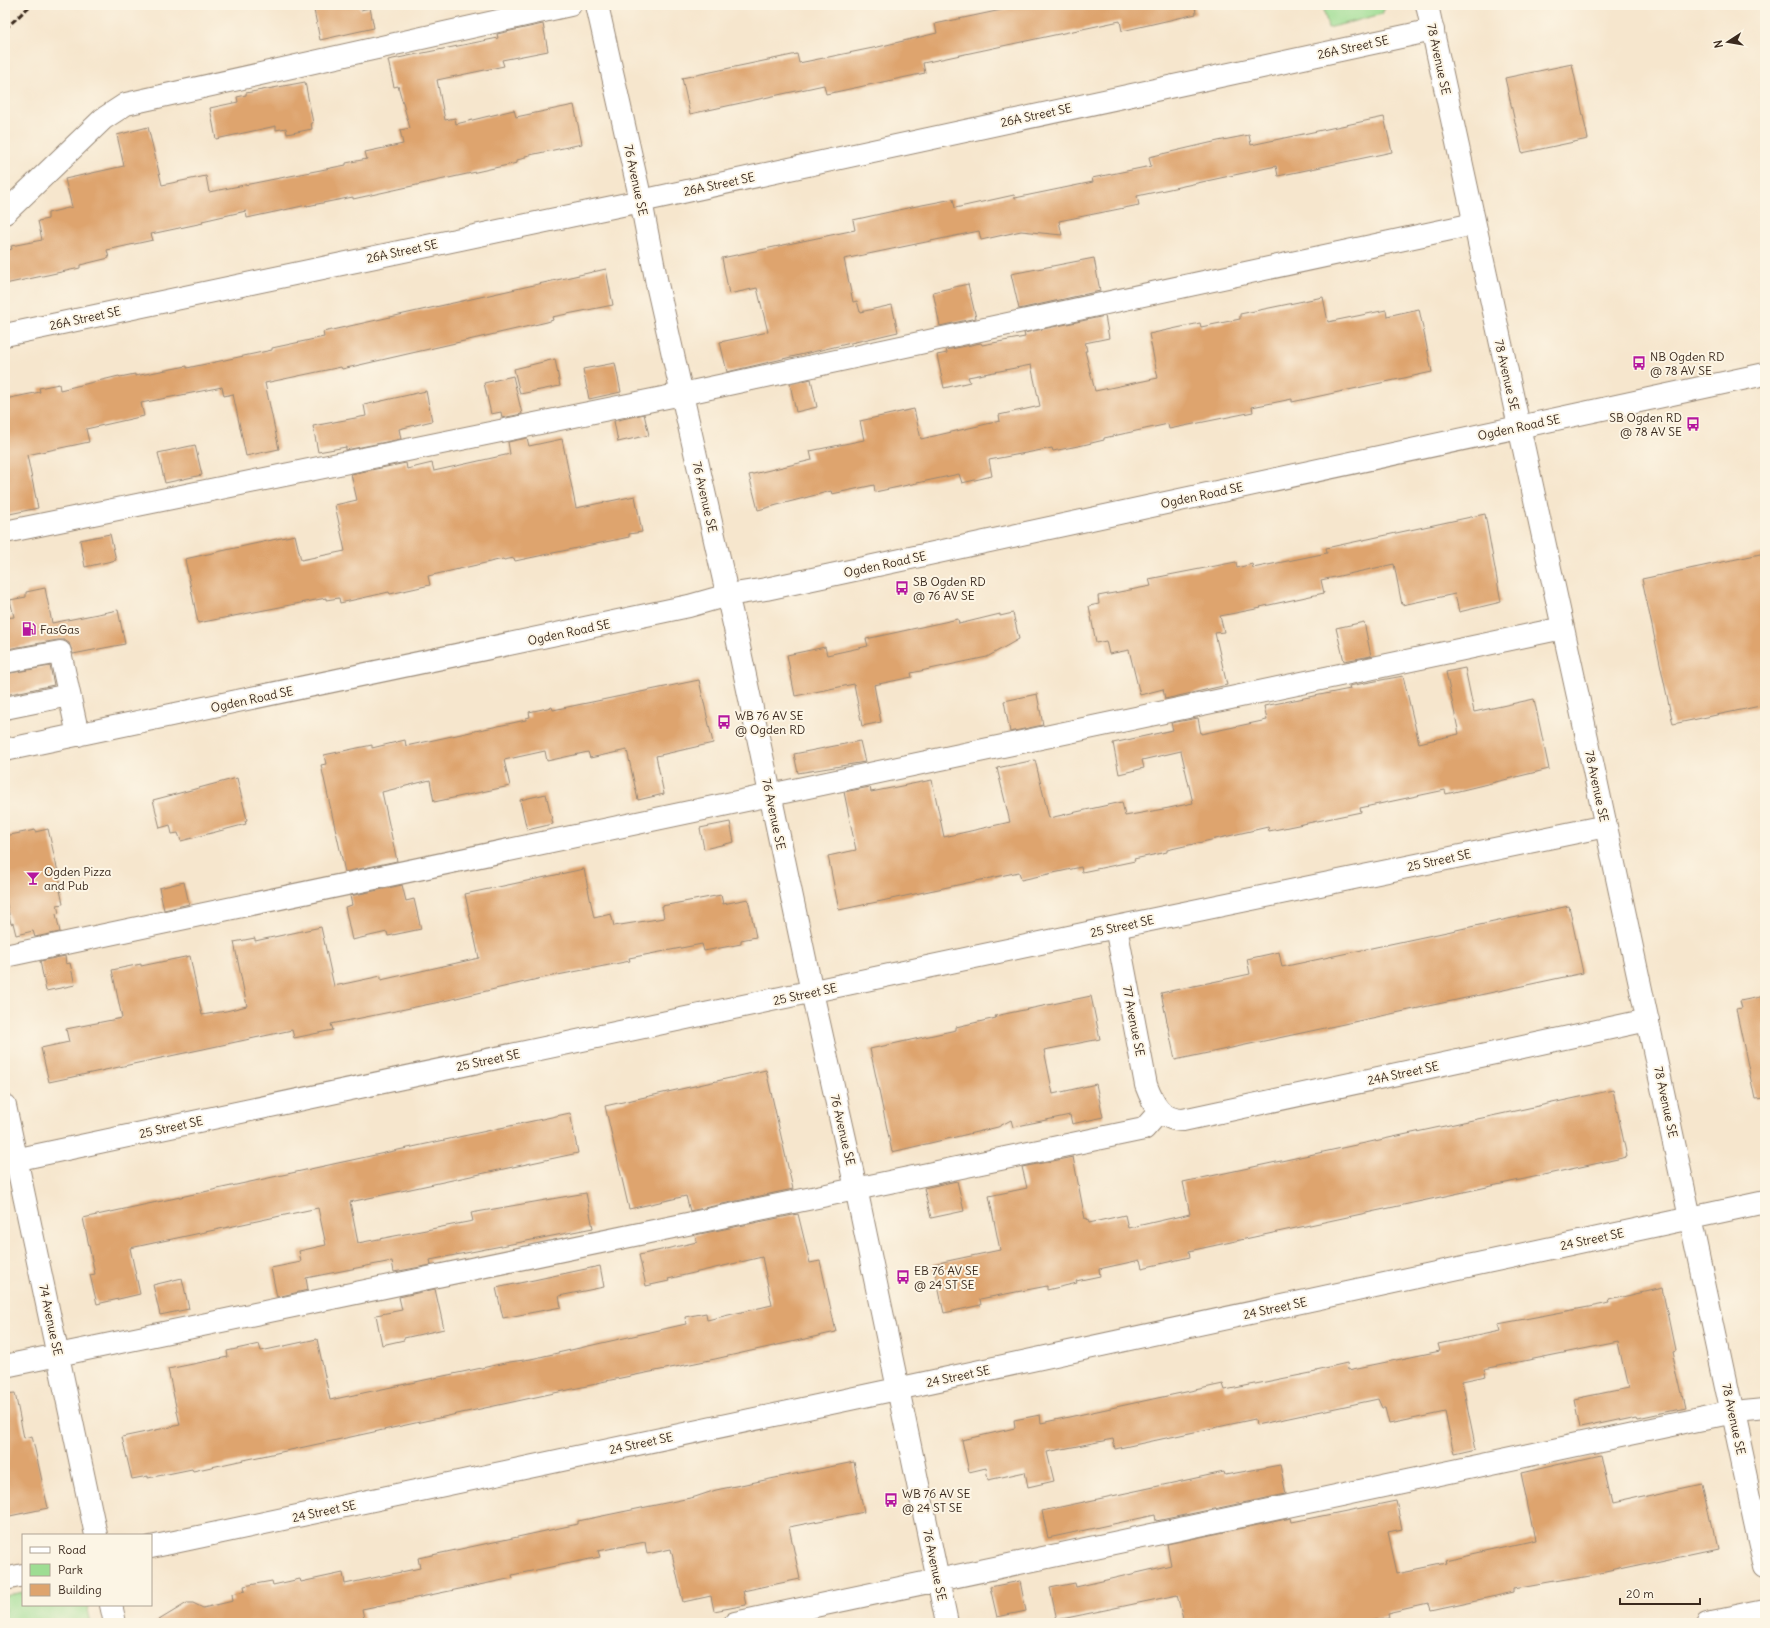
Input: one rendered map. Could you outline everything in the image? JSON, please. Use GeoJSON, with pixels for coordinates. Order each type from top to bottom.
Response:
{"type":"FeatureCollection","features":[{"type":"Feature","properties":{"kind":"street"},"geometry":{"type":"LineString","coordinates":[[5,213],[103,119],[126,104],[570,5]]}},
{"type":"Feature","properties":{"kind":"street","name":"76 Avenue SE"},"geometry":{"type":"LineString","coordinates":[[597,5],[682,394],[728,595],[812,992],[856,1188],[947,1623]]}},
{"type":"Feature","properties":{"kind":"street","name":"78 Avenue SE"},"geometry":{"type":"LineString","coordinates":[[1427,5],[1733,1412],[1765,1567]]}},
{"type":"Feature","properties":{"kind":"street","name":"26A Street SE"},"geometry":{"type":"LineString","coordinates":[[5,335],[641,201],[1433,30]]}},
{"type":"Feature","properties":{"kind":"street"},"geometry":{"type":"LineString","coordinates":[[5,532],[682,394],[1474,224]]}},
{"type":"Feature","properties":{"kind":"street","name":"Ogden Road SE"},"geometry":{"type":"LineString","coordinates":[[5,750],[689,606],[728,595],[766,590],[1765,374]]}},
{"type":"Feature","properties":{"kind":"street"},"geometry":{"type":"LineString","coordinates":[[5,956],[1563,628]]}},
{"type":"Feature","properties":{"kind":"street"},"geometry":{"type":"LineString","coordinates":[[5,662],[60,652],[78,735]]}},
{"type":"Feature","properties":{"kind":"street"},"geometry":{"type":"LineString","coordinates":[[5,708],[69,695]]}},
{"type":"Feature","properties":{"kind":"street","name":"25 Street SE"},"geometry":{"type":"LineString","coordinates":[[11,1161],[1116,927],[1606,826]]}},
{"type":"Feature","properties":{"kind":"street","name":"77 Avenue SE"},"geometry":{"type":"LineString","coordinates":[[1116,927],[1146,1085],[1152,1100],[1160,1111]]}},
{"type":"Feature","properties":{"kind":"street","name":"24A Street SE"},"geometry":{"type":"LineString","coordinates":[[1160,1111],[1165,1116],[1174,1120],[1183,1120],[1648,1020]]}},
{"type":"Feature","properties":{"kind":"street","name":"74 Avenue SE"},"geometry":{"type":"LineString","coordinates":[[5,1106],[11,1161],[58,1354],[96,1534]]}},
{"type":"Feature","properties":{"kind":"street"},"geometry":{"type":"LineString","coordinates":[[5,1366],[1144,1128],[1160,1111]]}},
{"type":"Feature","properties":{"kind":"street","name":"24 Street SE"},"geometry":{"type":"LineString","coordinates":[[152,1547],[897,1389],[1765,1202]]}},
{"type":"Feature","properties":{"kind":"street"},"geometry":{"type":"LineString","coordinates":[[735,1623],[1733,1412],[1765,1410]]}},
{"type":"Feature","properties":{"kind":"street"},"geometry":{"type":"LineString","coordinates":[[5,1579],[22,1575]]}},
{"type":"Feature","properties":{"kind":"street"},"geometry":{"type":"LineString","coordinates":[[111,1606],[115,1623]]}},
{"type":"Feature","properties":{"kind":"street"},"geometry":{"type":"LineString","coordinates":[[1707,1623],[1765,1611]]}},
{"type":"Feature","properties":{"kind":"green space"},"geometry":{"type":"Polygon","coordinates":[[[1323,5],[1386,5],[1382,14],[1328,28],[1323,5]]]}},
{"type":"Feature","properties":{"kind":"green space"},"geometry":{"type":"Polygon","coordinates":[[[22,1592],[22,1606],[87,1606],[91,1623],[5,1623],[5,1596],[22,1592]]]}},
{"type":"Feature","properties":{"kind":"building"},"geometry":{"type":"Polygon","coordinates":[[[313,5],[359,5],[361,10],[370,8],[374,28],[320,40],[313,5]]]}},
{"type":"Feature","properties":{"kind":"building"},"geometry":{"type":"Polygon","coordinates":[[[1025,5],[1195,5],[1196,14],[1122,31],[1120,21],[923,63],[925,73],[826,94],[824,85],[690,114],[682,78],[797,54],[799,63],[878,47],[937,33],[935,24],[1025,5]]]}},
{"type":"Feature","properties":{"kind":"building"},"geometry":{"type":"Polygon","coordinates":[[[543,24],[548,51],[502,60],[504,66],[437,80],[445,120],[455,118],[456,124],[514,110],[516,117],[574,105],[582,144],[525,156],[525,158],[517,160],[517,163],[353,199],[353,197],[307,205],[247,218],[246,211],[202,221],[203,223],[151,234],[153,240],[107,250],[109,258],[80,265],[80,268],[5,284],[5,251],[12,249],[11,246],[42,240],[38,221],[48,219],[48,213],[72,207],[65,179],[124,166],[117,135],[148,127],[162,185],[206,176],[209,192],[346,165],[346,163],[367,159],[365,152],[403,144],[400,130],[410,128],[398,86],[394,87],[388,60],[498,38],[497,34],[543,24]]]}},
{"type":"Feature","properties":{"kind":"building"},"geometry":{"type":"Polygon","coordinates":[[[1572,64],[1588,139],[1522,153],[1505,78],[1572,64]]]}},
{"type":"Feature","properties":{"kind":"building"},"geometry":{"type":"Polygon","coordinates":[[[305,82],[313,123],[311,123],[312,129],[287,134],[286,128],[276,130],[276,126],[216,139],[210,108],[238,102],[237,97],[246,95],[246,93],[305,82]]]}},
{"type":"Feature","properties":{"kind":"building"},"geometry":{"type":"Polygon","coordinates":[[[1384,117],[1392,152],[1278,176],[1276,166],[1137,196],[1139,205],[1059,221],[1062,235],[1021,231],[981,240],[979,231],[844,259],[853,302],[857,301],[860,312],[892,305],[898,332],[727,372],[720,342],[768,332],[757,288],[729,294],[722,258],[855,230],[853,220],[912,207],[953,199],[955,208],[1014,195],[1015,198],[1093,182],[1092,178],[1151,166],[1149,157],[1218,141],[1249,135],[1251,145],[1384,117]]]}},
{"type":"Feature","properties":{"kind":"building"},"geometry":{"type":"Polygon","coordinates":[[[1094,258],[1100,291],[1019,309],[1011,274],[1094,258]]]}},
{"type":"Feature","properties":{"kind":"building"},"geometry":{"type":"Polygon","coordinates":[[[606,269],[613,305],[552,317],[553,320],[547,322],[342,369],[341,367],[265,383],[279,449],[246,456],[233,394],[224,396],[222,387],[141,403],[144,416],[86,429],[89,442],[27,455],[38,508],[5,515],[5,399],[40,392],[39,388],[59,384],[60,390],[119,376],[135,374],[135,376],[187,366],[187,368],[272,350],[272,348],[324,337],[323,332],[606,269]]]}},
{"type":"Feature","properties":{"kind":"building"},"geometry":{"type":"Polygon","coordinates":[[[968,284],[976,318],[940,326],[933,292],[968,284]]]}},
{"type":"Feature","properties":{"kind":"building"},"geometry":{"type":"Polygon","coordinates":[[[1323,297],[1328,322],[1386,310],[1387,316],[1419,309],[1432,372],[1292,402],[1292,399],[1252,407],[1253,412],[1169,429],[1168,424],[1104,438],[1104,440],[1083,445],[1053,451],[1052,448],[989,460],[992,476],[962,483],[959,474],[875,492],[874,485],[832,494],[831,491],[758,510],[749,475],[812,460],[810,451],[864,440],[860,421],[914,409],[921,439],[1000,421],[999,415],[1040,406],[1031,365],[968,377],[970,382],[944,388],[937,355],[947,353],[946,350],[981,343],[982,345],[1025,337],[1024,333],[1105,316],[1109,338],[1085,343],[1087,351],[1085,351],[1095,391],[1158,378],[1149,334],[1200,323],[1201,327],[1240,319],[1240,314],[1323,297]]]}},
{"type":"Feature","properties":{"kind":"building"},"geometry":{"type":"Polygon","coordinates":[[[555,359],[560,386],[520,394],[514,369],[555,359]]]}},
{"type":"Feature","properties":{"kind":"building"},"geometry":{"type":"Polygon","coordinates":[[[615,363],[621,392],[589,399],[583,369],[615,363]]]}},
{"type":"Feature","properties":{"kind":"building"},"geometry":{"type":"Polygon","coordinates":[[[513,376],[522,414],[502,418],[501,412],[491,414],[484,383],[513,376]]]}},
{"type":"Feature","properties":{"kind":"building"},"geometry":{"type":"Polygon","coordinates":[[[811,379],[817,407],[796,412],[790,384],[811,379]]]}},
{"type":"Feature","properties":{"kind":"building"},"geometry":{"type":"Polygon","coordinates":[[[426,391],[432,421],[399,429],[401,439],[346,450],[346,447],[318,452],[313,426],[366,416],[364,405],[426,391]]]}},
{"type":"Feature","properties":{"kind":"building"},"geometry":{"type":"Polygon","coordinates":[[[644,414],[649,435],[618,442],[614,421],[644,414]]]}},
{"type":"Feature","properties":{"kind":"building"},"geometry":{"type":"Polygon","coordinates":[[[527,438],[529,446],[562,439],[576,508],[635,496],[642,532],[629,534],[629,537],[515,561],[514,558],[503,559],[428,576],[430,585],[390,594],[389,592],[340,603],[339,598],[326,600],[326,598],[198,623],[185,559],[295,535],[301,560],[345,551],[335,505],[357,500],[351,474],[406,463],[407,469],[432,463],[434,471],[510,454],[508,442],[527,438]]]}},
{"type":"Feature","properties":{"kind":"building"},"geometry":{"type":"Polygon","coordinates":[[[195,445],[202,475],[165,483],[158,453],[195,445]]]}},
{"type":"Feature","properties":{"kind":"building"},"geometry":{"type":"Polygon","coordinates":[[[1485,514],[1501,602],[1459,612],[1455,594],[1402,605],[1394,564],[1321,580],[1324,593],[1220,616],[1224,632],[1215,633],[1227,685],[1165,699],[1163,689],[1140,695],[1129,650],[1109,654],[1106,641],[1096,643],[1089,606],[1099,604],[1098,596],[1151,586],[1149,579],[1236,562],[1237,568],[1252,564],[1253,568],[1327,553],[1326,548],[1485,514]]]}},
{"type":"Feature","properties":{"kind":"building"},"geometry":{"type":"Polygon","coordinates":[[[110,534],[116,560],[85,567],[80,540],[110,534]]]}},
{"type":"Feature","properties":{"kind":"building"},"geometry":{"type":"Polygon","coordinates":[[[1765,553],[1765,705],[1673,724],[1642,579],[1765,553]]]}},
{"type":"Feature","properties":{"kind":"building"},"geometry":{"type":"Polygon","coordinates":[[[45,588],[52,623],[118,610],[125,644],[73,654],[69,643],[64,640],[7,649],[5,618],[14,617],[10,600],[26,597],[26,592],[45,588]]]}},
{"type":"Feature","properties":{"kind":"building"},"geometry":{"type":"Polygon","coordinates":[[[1013,613],[1019,639],[987,657],[911,673],[912,677],[874,685],[881,722],[862,726],[854,684],[795,696],[787,655],[825,647],[827,655],[868,646],[866,639],[958,619],[959,624],[1000,614],[1000,616],[1013,613]]]}},
{"type":"Feature","properties":{"kind":"building"},"geometry":{"type":"Polygon","coordinates":[[[1364,622],[1371,656],[1344,661],[1336,628],[1364,622]]]}},
{"type":"Feature","properties":{"kind":"building"},"geometry":{"type":"Polygon","coordinates":[[[50,666],[54,685],[5,695],[5,674],[50,666]]]}},
{"type":"Feature","properties":{"kind":"building"},"geometry":{"type":"Polygon","coordinates":[[[1465,668],[1474,712],[1534,699],[1549,769],[1446,794],[1445,790],[1360,808],[1361,812],[1269,831],[1268,827],[1167,850],[1167,852],[1134,859],[1135,861],[1082,872],[1081,867],[1021,880],[1019,872],[839,910],[828,856],[856,850],[844,792],[870,787],[871,792],[932,780],[944,837],[1010,822],[997,768],[1035,760],[1049,818],[1122,802],[1125,816],[1169,808],[1193,803],[1181,751],[1142,760],[1144,768],[1119,774],[1113,743],[1173,730],[1171,723],[1198,718],[1201,734],[1267,720],[1264,706],[1350,689],[1349,686],[1403,676],[1419,743],[1459,734],[1446,672],[1465,668]]]}},
{"type":"Feature","properties":{"kind":"building"},"geometry":{"type":"Polygon","coordinates":[[[699,680],[713,743],[656,756],[664,794],[638,800],[627,750],[590,758],[588,752],[547,761],[545,751],[504,760],[510,786],[434,802],[430,780],[382,792],[397,861],[345,872],[321,765],[326,764],[324,755],[372,745],[372,748],[405,740],[406,746],[526,720],[526,718],[530,717],[529,712],[552,707],[553,710],[699,680]]]}},
{"type":"Feature","properties":{"kind":"building"},"geometry":{"type":"Polygon","coordinates":[[[1037,694],[1043,725],[1010,732],[1004,701],[1037,694]]]}},
{"type":"Feature","properties":{"kind":"building"},"geometry":{"type":"Polygon","coordinates":[[[860,741],[865,762],[798,773],[794,754],[860,741]]]}},
{"type":"Feature","properties":{"kind":"building"},"geometry":{"type":"Polygon","coordinates":[[[237,778],[247,820],[245,821],[246,824],[181,841],[178,833],[172,834],[170,825],[160,828],[153,800],[237,778]]]}},
{"type":"Feature","properties":{"kind":"building"},"geometry":{"type":"Polygon","coordinates":[[[546,794],[553,824],[527,830],[520,800],[546,794]]]}},
{"type":"Feature","properties":{"kind":"building"},"geometry":{"type":"Polygon","coordinates":[[[730,822],[734,842],[704,849],[700,828],[730,822]]]}},
{"type":"Feature","properties":{"kind":"building","name":"Ogden Pizza and Pub"},"geometry":{"type":"Polygon","coordinates":[[[48,829],[62,889],[60,890],[63,904],[57,905],[59,913],[56,914],[60,932],[35,937],[33,931],[16,935],[13,923],[11,924],[5,895],[5,836],[48,829]]]}},
{"type":"Feature","properties":{"kind":"building"},"geometry":{"type":"Polygon","coordinates":[[[584,869],[594,918],[611,914],[614,926],[664,918],[662,906],[721,895],[723,904],[748,899],[756,937],[741,940],[741,944],[704,951],[702,944],[629,958],[630,961],[542,978],[435,1003],[331,1024],[333,1030],[294,1038],[292,1030],[49,1082],[41,1048],[69,1042],[66,1029],[122,1018],[112,970],[190,956],[202,1015],[226,1011],[247,1006],[234,942],[255,938],[255,941],[321,927],[334,986],[381,976],[381,980],[479,958],[465,894],[584,869]]]}},
{"type":"Feature","properties":{"kind":"building"},"geometry":{"type":"Polygon","coordinates":[[[184,882],[189,904],[164,910],[159,888],[184,882]]]}},
{"type":"Feature","properties":{"kind":"building"},"geometry":{"type":"Polygon","coordinates":[[[402,885],[406,901],[414,899],[421,929],[388,936],[387,932],[352,940],[345,907],[352,905],[350,896],[402,885]]]}},
{"type":"Feature","properties":{"kind":"building"},"geometry":{"type":"Polygon","coordinates":[[[1569,906],[1583,973],[1175,1060],[1161,993],[1250,974],[1247,959],[1279,952],[1282,967],[1569,906]]]}},
{"type":"Feature","properties":{"kind":"building"},"geometry":{"type":"Polygon","coordinates":[[[65,956],[66,964],[70,963],[75,985],[46,991],[40,961],[65,956]]]}},
{"type":"Feature","properties":{"kind":"building"},"geometry":{"type":"Polygon","coordinates":[[[1091,996],[1100,1039],[1044,1050],[1053,1094],[1096,1084],[1103,1117],[1072,1124],[1070,1115],[1013,1127],[1011,1120],[998,1127],[892,1152],[870,1049],[956,1030],[956,1027],[996,1018],[995,1016],[1091,996]]]}},
{"type":"Feature","properties":{"kind":"building"},"geometry":{"type":"Polygon","coordinates":[[[1765,996],[1765,1098],[1755,1099],[1736,1009],[1742,1008],[1740,1001],[1765,996]]]}},
{"type":"Feature","properties":{"kind":"building"},"geometry":{"type":"Polygon","coordinates":[[[766,1070],[793,1189],[690,1211],[686,1196],[629,1209],[605,1106],[766,1070]]]}},
{"type":"Feature","properties":{"kind":"building"},"geometry":{"type":"Polygon","coordinates":[[[1613,1090],[1627,1157],[1189,1251],[1190,1257],[1142,1268],[1140,1260],[1099,1269],[1100,1276],[1076,1281],[1077,1283],[1047,1290],[1047,1286],[980,1299],[981,1305],[944,1313],[933,1264],[1000,1250],[989,1196],[1027,1188],[1022,1167],[1073,1157],[1085,1219],[1087,1218],[1089,1223],[1125,1215],[1128,1228],[1190,1214],[1183,1182],[1613,1090]]]}},
{"type":"Feature","properties":{"kind":"building"},"geometry":{"type":"Polygon","coordinates":[[[570,1113],[578,1153],[350,1202],[358,1243],[473,1221],[471,1213],[586,1193],[593,1228],[430,1260],[431,1265],[394,1272],[392,1261],[306,1278],[308,1290],[277,1297],[271,1268],[301,1262],[299,1251],[326,1245],[318,1208],[130,1248],[140,1294],[97,1304],[90,1275],[95,1274],[83,1218],[570,1113]]]}},
{"type":"Feature","properties":{"kind":"building"},"geometry":{"type":"Polygon","coordinates":[[[957,1181],[964,1211],[931,1218],[924,1188],[957,1181]]]}},
{"type":"Feature","properties":{"kind":"building"},"geometry":{"type":"Polygon","coordinates":[[[798,1214],[810,1263],[820,1261],[836,1332],[193,1471],[192,1469],[148,1478],[148,1476],[132,1479],[122,1437],[180,1425],[168,1369],[228,1357],[227,1351],[259,1344],[261,1351],[317,1339],[330,1400],[510,1362],[531,1359],[686,1324],[685,1317],[706,1313],[707,1320],[772,1305],[762,1257],[668,1279],[669,1281],[646,1286],[639,1255],[697,1242],[695,1235],[798,1214]]]}},
{"type":"Feature","properties":{"kind":"building"},"geometry":{"type":"Polygon","coordinates":[[[600,1266],[604,1287],[559,1296],[561,1307],[503,1318],[496,1288],[600,1266]]]}},
{"type":"Feature","properties":{"kind":"building"},"geometry":{"type":"Polygon","coordinates":[[[182,1278],[189,1309],[160,1315],[153,1285],[182,1278]]]}},
{"type":"Feature","properties":{"kind":"building"},"geometry":{"type":"Polygon","coordinates":[[[1662,1288],[1675,1350],[1672,1351],[1685,1408],[1580,1428],[1574,1399],[1628,1388],[1618,1342],[1484,1369],[1486,1376],[1462,1381],[1476,1449],[1454,1454],[1445,1412],[1389,1424],[1385,1408],[1382,1408],[1378,1399],[1256,1425],[1255,1419],[1115,1449],[1113,1439],[1047,1452],[1054,1481],[1028,1487],[1025,1472],[988,1480],[986,1468],[969,1472],[962,1440],[1015,1428],[1014,1420],[1040,1415],[1041,1423],[1223,1384],[1225,1390],[1316,1372],[1316,1370],[1347,1363],[1348,1370],[1440,1351],[1438,1344],[1500,1331],[1498,1324],[1610,1303],[1609,1300],[1662,1288]]]}},
{"type":"Feature","properties":{"kind":"building"},"geometry":{"type":"Polygon","coordinates":[[[435,1289],[444,1329],[404,1338],[404,1340],[382,1345],[376,1315],[402,1310],[399,1297],[435,1289]]]}},
{"type":"Feature","properties":{"kind":"building"},"geometry":{"type":"Polygon","coordinates":[[[15,1393],[24,1438],[32,1436],[48,1508],[5,1517],[5,1394],[15,1393]]]}},
{"type":"Feature","properties":{"kind":"building"},"geometry":{"type":"Polygon","coordinates":[[[1600,1455],[1611,1504],[1703,1484],[1717,1549],[1605,1573],[1514,1589],[1514,1592],[1431,1610],[1429,1604],[1389,1613],[1390,1617],[1357,1623],[1184,1623],[1177,1595],[1057,1620],[1050,1588],[1075,1583],[1076,1587],[1171,1565],[1167,1544],[1291,1518],[1292,1522],[1396,1501],[1402,1529],[1388,1532],[1397,1573],[1446,1563],[1445,1560],[1535,1540],[1521,1473],[1600,1455]]]}},
{"type":"Feature","properties":{"kind":"building"},"geometry":{"type":"Polygon","coordinates":[[[854,1462],[864,1512],[789,1527],[800,1579],[743,1591],[746,1605],[714,1611],[711,1596],[683,1602],[671,1549],[647,1554],[645,1542],[598,1551],[600,1557],[512,1575],[513,1578],[362,1609],[365,1623],[154,1623],[187,1603],[193,1603],[203,1608],[233,1601],[232,1594],[245,1591],[244,1586],[272,1581],[273,1585],[300,1579],[301,1582],[343,1573],[345,1584],[420,1568],[418,1558],[578,1524],[578,1521],[695,1497],[716,1490],[854,1462]]]}},
{"type":"Feature","properties":{"kind":"building"},"geometry":{"type":"Polygon","coordinates":[[[1280,1465],[1286,1494],[1156,1521],[1155,1515],[1048,1538],[1042,1511],[1224,1472],[1225,1475],[1280,1465]]]}},
{"type":"Feature","properties":{"kind":"building"},"geometry":{"type":"Polygon","coordinates":[[[1020,1581],[1026,1611],[997,1617],[990,1587],[1020,1581]]]}},
{"type":"Feature","properties":{"kind":"railway"},"geometry":{"type":"LineString","coordinates":[[5,29],[31,5]]}},
{"type":"Feature","properties":{"kind":"place","name":"NB Ogden RD @ 78 AV SE"},"geometry":{"type":"Point","coordinates":[1639,363]}},
{"type":"Feature","properties":{"kind":"place","name":"SB Ogden RD @ 78 AV SE"},"geometry":{"type":"Point","coordinates":[1693,424]}},
{"type":"Feature","properties":{"kind":"place","name":"SB Ogden RD @ 76 AV SE"},"geometry":{"type":"Point","coordinates":[902,588]}},
{"type":"Feature","properties":{"kind":"place","name":"FasGas"},"geometry":{"type":"Point","coordinates":[29,629]}},
{"type":"Feature","properties":{"kind":"place","name":"WB 76 AV SE @ Ogden RD"},"geometry":{"type":"Point","coordinates":[724,722]}},
{"type":"Feature","properties":{"kind":"place","name":"Ogden Pizza and Pub"},"geometry":{"type":"Point","coordinates":[33,878]}},
{"type":"Feature","properties":{"kind":"place","name":"EB 76 AV SE @ 24 ST SE"},"geometry":{"type":"Point","coordinates":[903,1277]}},
{"type":"Feature","properties":{"kind":"place","name":"WB 76 AV SE @ 24 ST SE"},"geometry":{"type":"Point","coordinates":[891,1500]}}]}
